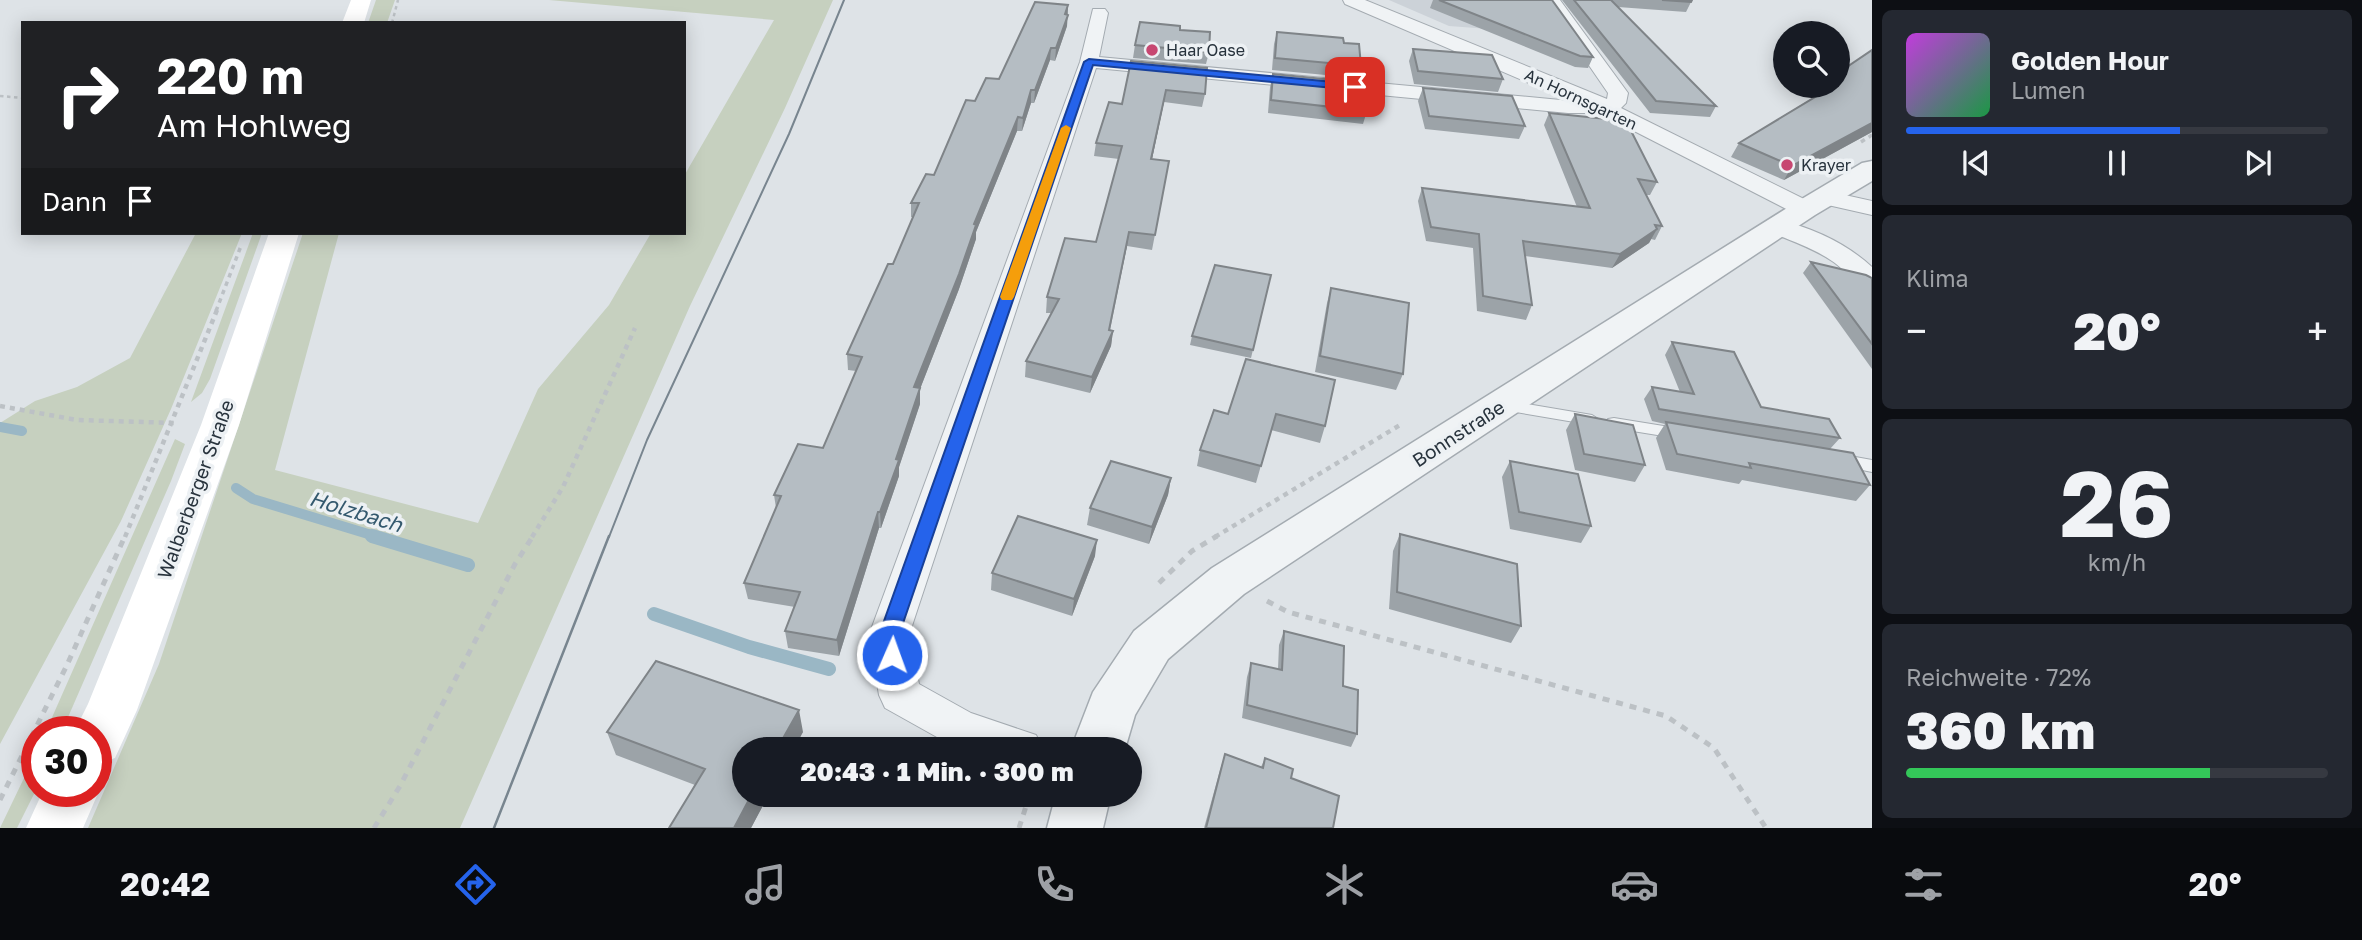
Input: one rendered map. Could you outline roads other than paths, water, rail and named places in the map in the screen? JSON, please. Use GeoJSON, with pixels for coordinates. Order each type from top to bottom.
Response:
{"type":"FeatureCollection","features":[{"type":"Feature","properties":{"kind":"main road"},"geometry":{"type":"LineString","coordinates":[[354,21],[361,0]]}},
{"type":"Feature","properties":{"kind":"main road","name":"Walberberger Straße"},"geometry":{"type":"LineString","coordinates":[[108,716],[220,425],[283,235]]}},
{"type":"Feature","properties":{"kind":"main road"},"geometry":{"type":"LineString","coordinates":[[54,828],[64,807]]}},
{"type":"Feature","properties":{"kind":"street","name":"An Hornsgarten"},"geometry":{"type":"LineString","coordinates":[[1351,0],[1603,107],[1804,211]]}},
{"type":"Feature","properties":{"kind":"street"},"geometry":{"type":"LineString","coordinates":[[1089,62],[1568,107],[1603,107],[1616,103],[1618,93],[1552,0]]}},
{"type":"Feature","properties":{"kind":"street"},"geometry":{"type":"LineString","coordinates":[[986,737],[959,728],[900,695],[889,635],[1089,62],[1099,13]]}},
{"type":"Feature","properties":{"kind":"street","name":"Bonnstraße"},"geometry":{"type":"LineString","coordinates":[[1102,737],[1111,708],[1151,645],[1228,581],[1872,169]]}},
{"type":"Feature","properties":{"kind":"street"},"geometry":{"type":"LineString","coordinates":[[1804,211],[1872,208]]}},
{"type":"Feature","properties":{"kind":"street"},"geometry":{"type":"LineString","coordinates":[[1804,211],[1832,247],[1860,268],[1872,283]]}},
{"type":"Feature","properties":{"kind":"street"},"geometry":{"type":"LineString","coordinates":[[1075,828],[1081,807]]}},
{"type":"Feature","properties":{"kind":"lane"},"geometry":{"type":"LineString","coordinates":[[1501,405],[1693,436]]}},
{"type":"Feature","properties":{"kind":"lane"},"geometry":{"type":"LineString","coordinates":[[1817,457],[1872,466]]}},
{"type":"Feature","properties":{"kind":"waterway"},"geometry":{"type":"LineString","coordinates":[[0,427],[22,431]]}},
{"type":"Feature","properties":{"kind":"waterway","name":"Holzbach"},"geometry":{"type":"LineString","coordinates":[[236,488],[253,499],[378,537]]}},
{"type":"Feature","properties":{"kind":"waterway","name":"Holzbach"},"geometry":{"type":"LineString","coordinates":[[372,536],[468,565]]}},
{"type":"Feature","properties":{"kind":"waterway","name":"Holzbach"},"geometry":{"type":"LineString","coordinates":[[654,614],[749,647],[829,669]]}},
{"type":"Feature","properties":{"kind":"tram line"},"geometry":{"type":"LineString","coordinates":[[609,537],[647,440],[789,134],[844,0]]}},
{"type":"Feature","properties":{"kind":"tram line"},"geometry":{"type":"LineString","coordinates":[[494,828],[609,536]]}},
{"type":"Feature","properties":{"kind":"place","name":"Haar Oase"},"geometry":{"type":"Point","coordinates":[1152,50]}},
{"type":"Feature","properties":{"kind":"place","name":"Krayer"},"geometry":{"type":"Point","coordinates":[1787,165]}}]}
